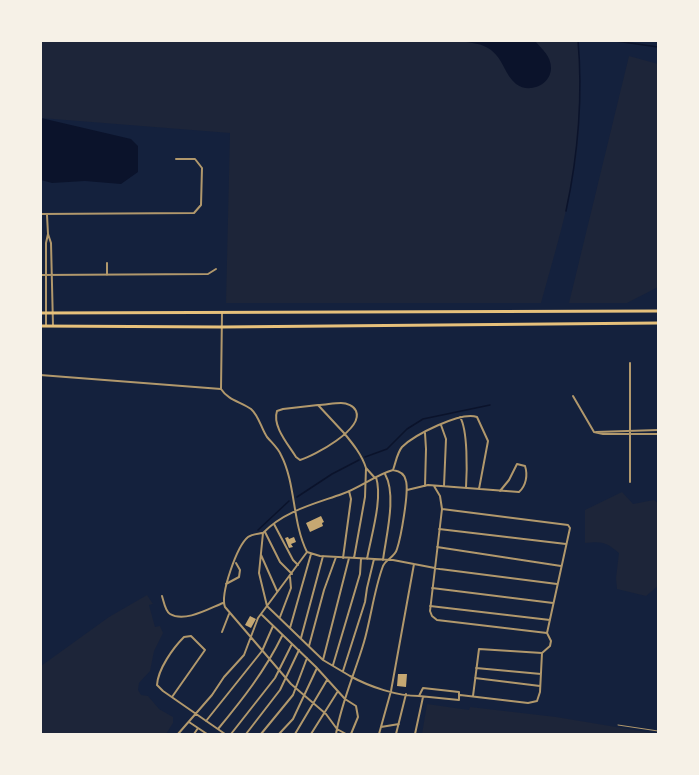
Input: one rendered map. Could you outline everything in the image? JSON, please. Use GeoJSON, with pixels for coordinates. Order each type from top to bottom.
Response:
{"type":"FeatureCollection","features":[{"type":"Feature","properties":{"kind":"highway"},"geometry":{"type":"LineString","coordinates":[[40,313],[658,311]]}},
{"type":"Feature","properties":{"kind":"highway"},"geometry":{"type":"LineString","coordinates":[[40,326],[222,327],[658,323]]}},
{"type":"Feature","properties":{"kind":"street"},"geometry":{"type":"LineString","coordinates":[[40,214],[194,213],[201,205],[202,168],[195,159],[176,159]]}},
{"type":"Feature","properties":{"kind":"street"},"geometry":{"type":"LineString","coordinates":[[46,326],[47,214]]}},
{"type":"Feature","properties":{"kind":"street"},"geometry":{"type":"LineString","coordinates":[[48,234],[51,243],[53,326]]}},
{"type":"Feature","properties":{"kind":"street"},"geometry":{"type":"LineString","coordinates":[[107,263],[107,275]]}},
{"type":"Feature","properties":{"kind":"street"},"geometry":{"type":"LineString","coordinates":[[40,275],[208,274],[216,269]]}},
{"type":"Feature","properties":{"kind":"street"},"geometry":{"type":"LineString","coordinates":[[222,313],[220,389],[226,396],[255,413],[267,437],[281,453],[296,510],[297,525],[307,552],[343,558],[388,560],[557,584]]}},
{"type":"Feature","properties":{"kind":"street"},"geometry":{"type":"LineString","coordinates":[[630,363],[630,482]]}},
{"type":"Feature","properties":{"kind":"street"},"geometry":{"type":"LineString","coordinates":[[40,375],[220,389]]}},
{"type":"Feature","properties":{"kind":"street"},"geometry":{"type":"LineString","coordinates":[[573,396],[594,432],[603,435],[658,434]]}},
{"type":"Feature","properties":{"kind":"street"},"geometry":{"type":"LineString","coordinates":[[343,403],[351,405],[356,410],[357,416],[354,427],[345,435],[300,460],[276,424],[275,417],[277,411],[318,405],[343,403]]}},
{"type":"Feature","properties":{"kind":"street"},"geometry":{"type":"LineString","coordinates":[[318,405],[356,448],[366,468],[376,478],[378,501],[367,559]]}},
{"type":"Feature","properties":{"kind":"street"},"geometry":{"type":"LineString","coordinates":[[393,470],[399,451],[403,447],[441,425],[469,415],[477,417],[488,441],[479,489]]}},
{"type":"Feature","properties":{"kind":"street"},"geometry":{"type":"LineString","coordinates":[[460,417],[464,424],[467,454],[466,488]]}},
{"type":"Feature","properties":{"kind":"street"},"geometry":{"type":"LineString","coordinates":[[441,425],[446,439],[444,486]]}},
{"type":"Feature","properties":{"kind":"street"},"geometry":{"type":"LineString","coordinates":[[594,432],[658,430]]}},
{"type":"Feature","properties":{"kind":"street"},"geometry":{"type":"LineString","coordinates":[[424,486],[425,433]]}},
{"type":"Feature","properties":{"kind":"street"},"geometry":{"type":"LineString","coordinates":[[407,490],[433,485],[519,492],[523,489],[527,474],[525,466],[517,464],[509,480],[500,490]]}},
{"type":"Feature","properties":{"kind":"street"},"geometry":{"type":"LineString","coordinates":[[354,558],[365,497],[366,468]]}},
{"type":"Feature","properties":{"kind":"street"},"geometry":{"type":"LineString","coordinates":[[336,735],[337,729],[345,699],[384,565],[397,549],[407,490],[405,476],[400,471],[393,470],[349,491],[296,510],[264,532],[248,538],[226,584],[223,603],[229,614],[286,679],[324,713],[337,729],[346,735]]}},
{"type":"Feature","properties":{"kind":"street"},"geometry":{"type":"LineString","coordinates":[[383,560],[391,495],[385,473]]}},
{"type":"Feature","properties":{"kind":"street"},"geometry":{"type":"LineString","coordinates":[[433,485],[438,491],[442,508],[430,606],[432,616],[437,620],[547,633]]}},
{"type":"Feature","properties":{"kind":"street"},"geometry":{"type":"LineString","coordinates":[[343,558],[351,499],[349,491]]}},
{"type":"Feature","properties":{"kind":"street"},"geometry":{"type":"LineString","coordinates":[[442,508],[564,524],[570,528],[547,633],[551,641],[550,646],[542,653],[479,649],[472,696]]}},
{"type":"Feature","properties":{"kind":"street"},"geometry":{"type":"LineString","coordinates":[[274,523],[293,560],[298,565]]}},
{"type":"Feature","properties":{"kind":"street"},"geometry":{"type":"LineString","coordinates":[[439,529],[566,544]]}},
{"type":"Feature","properties":{"kind":"street"},"geometry":{"type":"LineString","coordinates":[[264,532],[259,573],[267,606],[323,660],[363,683],[391,691],[457,701],[460,695]]}},
{"type":"Feature","properties":{"kind":"street"},"geometry":{"type":"LineString","coordinates":[[264,532],[280,562],[291,575],[291,588],[280,618]]}},
{"type":"Feature","properties":{"kind":"street"},"geometry":{"type":"LineString","coordinates":[[437,547],[561,566]]}},
{"type":"Feature","properties":{"kind":"street"},"geometry":{"type":"LineString","coordinates":[[178,735],[244,655],[261,614],[307,552]]}},
{"type":"Feature","properties":{"kind":"street"},"geometry":{"type":"LineString","coordinates":[[260,553],[278,591]]}},
{"type":"Feature","properties":{"kind":"street"},"geometry":{"type":"LineString","coordinates":[[290,628],[311,554]]}},
{"type":"Feature","properties":{"kind":"street"},"geometry":{"type":"LineString","coordinates":[[301,638],[323,556]]}},
{"type":"Feature","properties":{"kind":"street"},"geometry":{"type":"LineString","coordinates":[[309,646],[324,590],[336,557]]}},
{"type":"Feature","properties":{"kind":"street"},"geometry":{"type":"LineString","coordinates":[[323,660],[349,558]]}},
{"type":"Feature","properties":{"kind":"street"},"geometry":{"type":"LineString","coordinates":[[333,666],[360,574],[360,559]]}},
{"type":"Feature","properties":{"kind":"street"},"geometry":{"type":"LineString","coordinates":[[343,671],[365,602],[374,559]]}},
{"type":"Feature","properties":{"kind":"street"},"geometry":{"type":"LineString","coordinates":[[226,584],[239,577],[240,570],[235,562]]}},
{"type":"Feature","properties":{"kind":"street"},"geometry":{"type":"LineString","coordinates":[[380,735],[391,691],[414,564]]}},
{"type":"Feature","properties":{"kind":"street"},"geometry":{"type":"LineString","coordinates":[[432,588],[553,603]]}},
{"type":"Feature","properties":{"kind":"street"},"geometry":{"type":"LineString","coordinates":[[162,596],[167,610],[176,616],[197,613],[223,603]]}},
{"type":"Feature","properties":{"kind":"street"},"geometry":{"type":"LineString","coordinates":[[430,606],[550,621]]}},
{"type":"Feature","properties":{"kind":"street"},"geometry":{"type":"LineString","coordinates":[[222,632],[229,614]]}},
{"type":"Feature","properties":{"kind":"street"},"geometry":{"type":"LineString","coordinates":[[261,614],[317,668],[345,699],[353,703],[358,711],[358,717],[351,735]]}},
{"type":"Feature","properties":{"kind":"street"},"geometry":{"type":"LineString","coordinates":[[206,721],[262,651],[273,626]]}},
{"type":"Feature","properties":{"kind":"street"},"geometry":{"type":"LineString","coordinates":[[218,729],[248,693],[270,660],[282,635]]}},
{"type":"Feature","properties":{"kind":"street"},"geometry":{"type":"LineString","coordinates":[[172,697],[205,650],[191,636],[182,639],[165,664],[157,682],[159,688],[225,735]]}},
{"type":"Feature","properties":{"kind":"street"},"geometry":{"type":"LineString","coordinates":[[231,735],[279,670],[292,644]]}},
{"type":"Feature","properties":{"kind":"street"},"geometry":{"type":"LineString","coordinates":[[246,735],[286,679],[298,650]]}},
{"type":"Feature","properties":{"kind":"street"},"geometry":{"type":"LineString","coordinates":[[416,735],[421,697],[425,688],[459,692],[460,695],[533,703],[539,697],[542,653]]}},
{"type":"Feature","properties":{"kind":"street"},"geometry":{"type":"LineString","coordinates":[[261,735],[293,695],[307,658]]}},
{"type":"Feature","properties":{"kind":"street"},"geometry":{"type":"LineString","coordinates":[[279,735],[293,719],[317,668]]}},
{"type":"Feature","properties":{"kind":"street"},"geometry":{"type":"LineString","coordinates":[[476,668],[541,674]]}},
{"type":"Feature","properties":{"kind":"street"},"geometry":{"type":"LineString","coordinates":[[475,678],[540,686]]}},
{"type":"Feature","properties":{"kind":"street"},"geometry":{"type":"LineString","coordinates":[[295,735],[328,680]]}},
{"type":"Feature","properties":{"kind":"street"},"geometry":{"type":"LineString","coordinates":[[311,735],[338,691]]}},
{"type":"Feature","properties":{"kind":"street"},"geometry":{"type":"LineString","coordinates":[[396,735],[406,694]]}},
{"type":"Feature","properties":{"kind":"street"},"geometry":{"type":"LineString","coordinates":[[189,722],[207,735]]}},
{"type":"Feature","properties":{"kind":"street"},"geometry":{"type":"LineString","coordinates":[[381,727],[399,724]]}},
{"type":"Feature","properties":{"kind":"street"},"geometry":{"type":"LineString","coordinates":[[194,735],[198,728]]}},
{"type":"Feature","properties":{"kind":"lane"},"geometry":{"type":"LineString","coordinates":[[618,725],[658,731]]}},
{"type":"Feature","properties":{"kind":"shaded area"},"geometry":{"type":"Polygon","coordinates":[[[40,41],[578,41],[580,112],[575,166],[541,303],[226,303],[230,133],[41,118],[40,41]]]}},
{"type":"Feature","properties":{"kind":"shaded area"},"geometry":{"type":"Polygon","coordinates":[[[460,41],[535,41],[546,53],[551,68],[550,74],[538,86],[521,87],[512,80],[491,50],[460,41]]]}},
{"type":"Feature","properties":{"kind":"shaded area"},"geometry":{"type":"Polygon","coordinates":[[[629,56],[658,64],[658,287],[627,303],[569,303],[629,56]]]}},
{"type":"Feature","properties":{"kind":"shaded area"},"geometry":{"type":"Polygon","coordinates":[[[41,118],[131,139],[138,146],[138,172],[121,184],[85,181],[52,183],[41,180],[41,118]]]}},
{"type":"Feature","properties":{"kind":"shaded area"},"geometry":{"type":"Polygon","coordinates":[[[622,492],[633,504],[654,500],[658,503],[658,586],[646,596],[617,589],[619,553],[604,543],[585,543],[585,510],[622,492]]]}},
{"type":"Feature","properties":{"kind":"shaded area"},"geometry":{"type":"Polygon","coordinates":[[[147,595],[153,604],[149,605],[155,627],[160,626],[163,633],[154,651],[150,671],[139,683],[138,690],[141,695],[148,696],[159,709],[173,717],[173,723],[166,734],[41,734],[41,666],[109,617],[147,595]]]}},
{"type":"Feature","properties":{"kind":"shaded area"},"geometry":{"type":"Polygon","coordinates":[[[427,704],[556,717],[658,734],[422,734],[427,704]]]}},
{"type":"Feature","properties":{"kind":"building"},"geometry":{"type":"Polygon","coordinates":[[[321,516],[323,526],[310,532],[306,523],[321,516]]]}},
{"type":"Feature","properties":{"kind":"building"},"geometry":{"type":"Polygon","coordinates":[[[294,537],[296,542],[291,544],[293,547],[289,548],[285,538],[289,539],[294,537]]]}},
{"type":"Feature","properties":{"kind":"building"},"geometry":{"type":"Polygon","coordinates":[[[250,616],[256,619],[251,628],[245,625],[250,616]]]}},
{"type":"Feature","properties":{"kind":"building"},"geometry":{"type":"Polygon","coordinates":[[[398,674],[407,674],[406,687],[397,686],[398,674]]]}},
{"type":"Feature","properties":{"kind":"waterway"},"geometry":{"type":"LineString","coordinates":[[566,211],[574,169],[578,126],[580,83],[578,40]]}},
{"type":"Feature","properties":{"kind":"waterway"},"geometry":{"type":"LineString","coordinates":[[609,40],[658,47]]}},
{"type":"Feature","properties":{"kind":"waterway"},"geometry":{"type":"LineString","coordinates":[[365,457],[387,449],[407,429],[423,419],[490,405]]}},
{"type":"Feature","properties":{"kind":"waterway"},"geometry":{"type":"LineString","coordinates":[[297,497],[332,474],[359,460]]}},
{"type":"Feature","properties":{"kind":"waterway"},"geometry":{"type":"LineString","coordinates":[[258,530],[289,501]]}}]}
